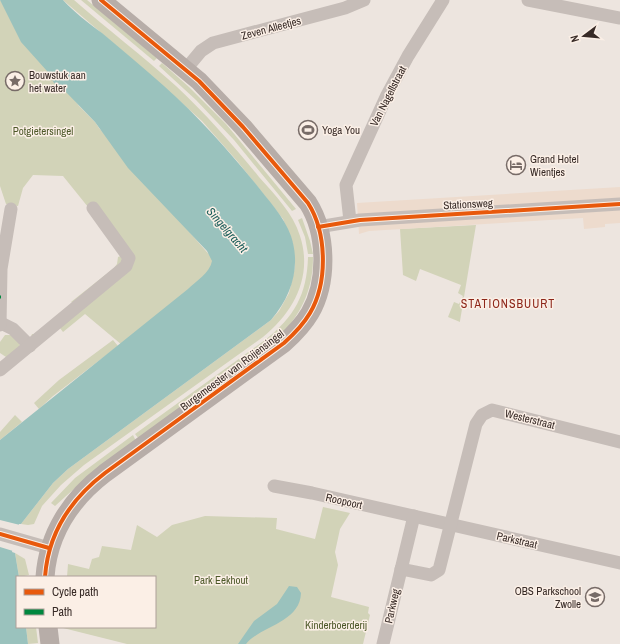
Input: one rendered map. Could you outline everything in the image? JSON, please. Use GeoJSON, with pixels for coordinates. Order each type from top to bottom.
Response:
{"type":"FeatureCollection","features":[{"type":"Feature","properties":{"kind":"main road","name":"Burgemeester van Roijensingel"},"geometry":{"type":"LineString","coordinates":[[45,576],[49,548],[63,519],[80,495],[97,479],[276,350],[296,332],[311,312],[318,294],[323,253],[318,228],[308,203],[243,127],[186,69],[101,0]]}},
{"type":"Feature","properties":{"kind":"main road"},"geometry":{"type":"LineString","coordinates":[[48,628],[50,644]]}},
{"type":"Feature","properties":{"kind":"street","name":"Zeven Alleetjes"},"geometry":{"type":"LineString","coordinates":[[186,69],[204,48],[213,44],[345,8],[364,0]]}},
{"type":"Feature","properties":{"kind":"street","name":"Van Nagellstraat"},"geometry":{"type":"LineString","coordinates":[[350,221],[345,193],[346,185],[387,95],[408,56],[443,0]]}},
{"type":"Feature","properties":{"kind":"street"},"geometry":{"type":"LineString","coordinates":[[528,0],[620,18]]}},
{"type":"Feature","properties":{"kind":"street","name":"Stationsweg"},"geometry":{"type":"LineString","coordinates":[[318,228],[350,221],[620,204]]}},
{"type":"Feature","properties":{"kind":"street"},"geometry":{"type":"LineString","coordinates":[[0,370],[126,266],[129,258],[93,208]]}},
{"type":"Feature","properties":{"kind":"street"},"geometry":{"type":"LineString","coordinates":[[10,209],[1,269],[0,324],[13,329],[30,346]]}},
{"type":"Feature","properties":{"kind":"street","name":"Westerstraat"},"geometry":{"type":"LineString","coordinates":[[449,524],[476,424],[482,415],[492,410],[620,442]]}},
{"type":"Feature","properties":{"kind":"street","name":"Roopoort"},"geometry":{"type":"LineString","coordinates":[[274,486],[414,516]]}},
{"type":"Feature","properties":{"kind":"street","name":"Parkstraat"},"geometry":{"type":"LineString","coordinates":[[414,516],[620,563]]}},
{"type":"Feature","properties":{"kind":"street","name":"Parkweg"},"geometry":{"type":"LineString","coordinates":[[383,644],[414,516]]}},
{"type":"Feature","properties":{"kind":"street"},"geometry":{"type":"LineString","coordinates":[[401,569],[431,575],[439,570],[449,524]]}},
{"type":"Feature","properties":{"kind":"street"},"geometry":{"type":"LineString","coordinates":[[0,534],[49,548]]}},
{"type":"Feature","properties":{"kind":"green space","name":"Potgietersingel"},"geometry":{"type":"Polygon","coordinates":[[[0,0],[79,106],[95,122],[212,258],[214,266],[210,274],[122,345],[85,314],[63,332],[60,328],[31,337],[32,334],[74,304],[71,302],[114,268],[117,264],[118,257],[126,254],[63,176],[33,175],[23,188],[18,206],[6,204],[0,186],[0,0]]]}},
{"type":"Feature","properties":{"kind":"green space"},"geometry":{"type":"Polygon","coordinates":[[[63,0],[74,0],[138,53],[176,86],[219,130],[288,212],[300,236],[304,265],[302,279],[292,305],[274,327],[263,337],[84,465],[61,485],[42,506],[34,524],[28,525],[21,524],[53,483],[68,469],[271,320],[279,311],[289,293],[295,267],[293,244],[283,219],[238,162],[202,121],[63,0]]]}},
{"type":"Feature","properties":{"kind":"green space"},"geometry":{"type":"Polygon","coordinates":[[[81,0],[87,0],[157,58],[154,61],[81,0]]]}},
{"type":"Feature","properties":{"kind":"green space"},"geometry":{"type":"Polygon","coordinates":[[[162,63],[189,87],[226,124],[296,209],[292,211],[234,140],[196,100],[159,66],[162,63]]]}},
{"type":"Feature","properties":{"kind":"green space"},"geometry":{"type":"Polygon","coordinates":[[[302,218],[313,254],[308,254],[305,237],[298,220],[302,218]]]}},
{"type":"Feature","properties":{"kind":"green space"},"geometry":{"type":"Polygon","coordinates":[[[476,225],[460,322],[448,317],[454,302],[459,304],[463,296],[458,293],[461,285],[420,269],[416,281],[403,275],[400,229],[476,225]]]}},
{"type":"Feature","properties":{"kind":"green space"},"geometry":{"type":"Polygon","coordinates":[[[308,257],[313,257],[313,268],[309,289],[306,298],[296,316],[283,333],[139,439],[135,434],[265,340],[284,323],[291,314],[302,294],[307,271],[308,257]]]}},
{"type":"Feature","properties":{"kind":"green space"},"geometry":{"type":"Polygon","coordinates":[[[5,335],[11,335],[19,342],[20,346],[9,359],[0,353],[0,342],[5,335]]]}},
{"type":"Feature","properties":{"kind":"green space"},"geometry":{"type":"Polygon","coordinates":[[[113,340],[118,346],[53,396],[39,409],[34,403],[59,380],[113,340]]]}},
{"type":"Feature","properties":{"kind":"green space"},"geometry":{"type":"Polygon","coordinates":[[[15,415],[22,422],[0,440],[0,432],[15,415]]]}},
{"type":"Feature","properties":{"kind":"green space"},"geometry":{"type":"Polygon","coordinates":[[[133,435],[136,441],[87,477],[55,506],[51,503],[75,478],[133,435]]]}},
{"type":"Feature","properties":{"kind":"green space","name":"Park Eekhout"},"geometry":{"type":"Polygon","coordinates":[[[323,507],[350,513],[340,529],[335,552],[338,565],[331,597],[369,607],[368,613],[370,615],[363,644],[127,644],[63,628],[156,628],[156,576],[67,576],[68,564],[89,569],[92,559],[99,557],[102,546],[131,550],[137,525],[157,537],[172,525],[205,516],[277,518],[276,529],[315,539],[323,507]]]}},
{"type":"Feature","properties":{"kind":"green space"},"geometry":{"type":"Polygon","coordinates":[[[15,553],[25,559],[29,575],[19,576],[15,553]]]}},
{"type":"Feature","properties":{"kind":"green space"},"geometry":{"type":"Polygon","coordinates":[[[26,628],[36,628],[38,643],[28,644],[26,628]]]}},
{"type":"Feature","properties":{"kind":"shaded area"},"geometry":{"type":"Polygon","coordinates":[[[620,187],[620,223],[605,224],[605,227],[584,229],[583,218],[369,231],[359,234],[357,203],[620,187]]]}},
{"type":"Feature","properties":{"kind":"water","name":"Singelgracht"},"geometry":{"type":"Polygon","coordinates":[[[0,0],[63,0],[81,17],[177,97],[212,133],[244,170],[275,208],[288,229],[294,247],[295,269],[289,291],[278,311],[271,320],[68,469],[53,483],[21,524],[19,524],[12,552],[15,553],[19,576],[16,576],[16,628],[26,628],[28,644],[0,644],[0,440],[188,289],[206,273],[212,261],[207,251],[128,168],[95,122],[64,90],[54,83],[47,71],[21,42],[0,0]]]}},
{"type":"Feature","properties":{"kind":"water"},"geometry":{"type":"Polygon","coordinates":[[[289,586],[297,587],[301,593],[299,603],[294,611],[287,618],[252,638],[246,644],[238,644],[254,621],[277,604],[289,586]]]}},
{"type":"Feature","properties":{"kind":"pier"},"geometry":{"type":"Polygon","coordinates":[[[0,520],[20,525],[13,551],[0,547],[0,520]]]}},
{"type":"Feature","properties":{"kind":"cycle path"},"geometry":{"type":"LineString","coordinates":[[45,576],[47,561],[56,532],[63,519],[82,494],[105,473],[288,340],[310,313],[316,301],[322,272],[322,243],[319,228],[308,203],[243,127],[199,81],[101,0]]}},
{"type":"Feature","properties":{"kind":"cycle path"},"geometry":{"type":"LineString","coordinates":[[318,227],[360,220],[620,204]]}},
{"type":"Feature","properties":{"kind":"cycle path"},"geometry":{"type":"LineString","coordinates":[[0,534],[49,548]]}},
{"type":"Feature","properties":{"kind":"place","name":"Bouwstuk aan het water"},"geometry":{"type":"Point","coordinates":[15,81]}},
{"type":"Feature","properties":{"kind":"place","name":"Yoga You"},"geometry":{"type":"Point","coordinates":[308,130]}},
{"type":"Feature","properties":{"kind":"place","name":"Grand Hotel Wientjes"},"geometry":{"type":"Point","coordinates":[516,165]}},
{"type":"Feature","properties":{"kind":"place","name":"OBS Parkschool Zwolle"},"geometry":{"type":"Point","coordinates":[595,597]}},
{"type":"Feature","properties":{"kind":"district","name":"STATIONSBUURT"},"geometry":{"type":"Point","coordinates":[508,304]}},
{"type":"Feature","properties":{"kind":"park label","name":"Kinderboerderij"},"geometry":{"type":"Point","coordinates":[336,625]}}]}
